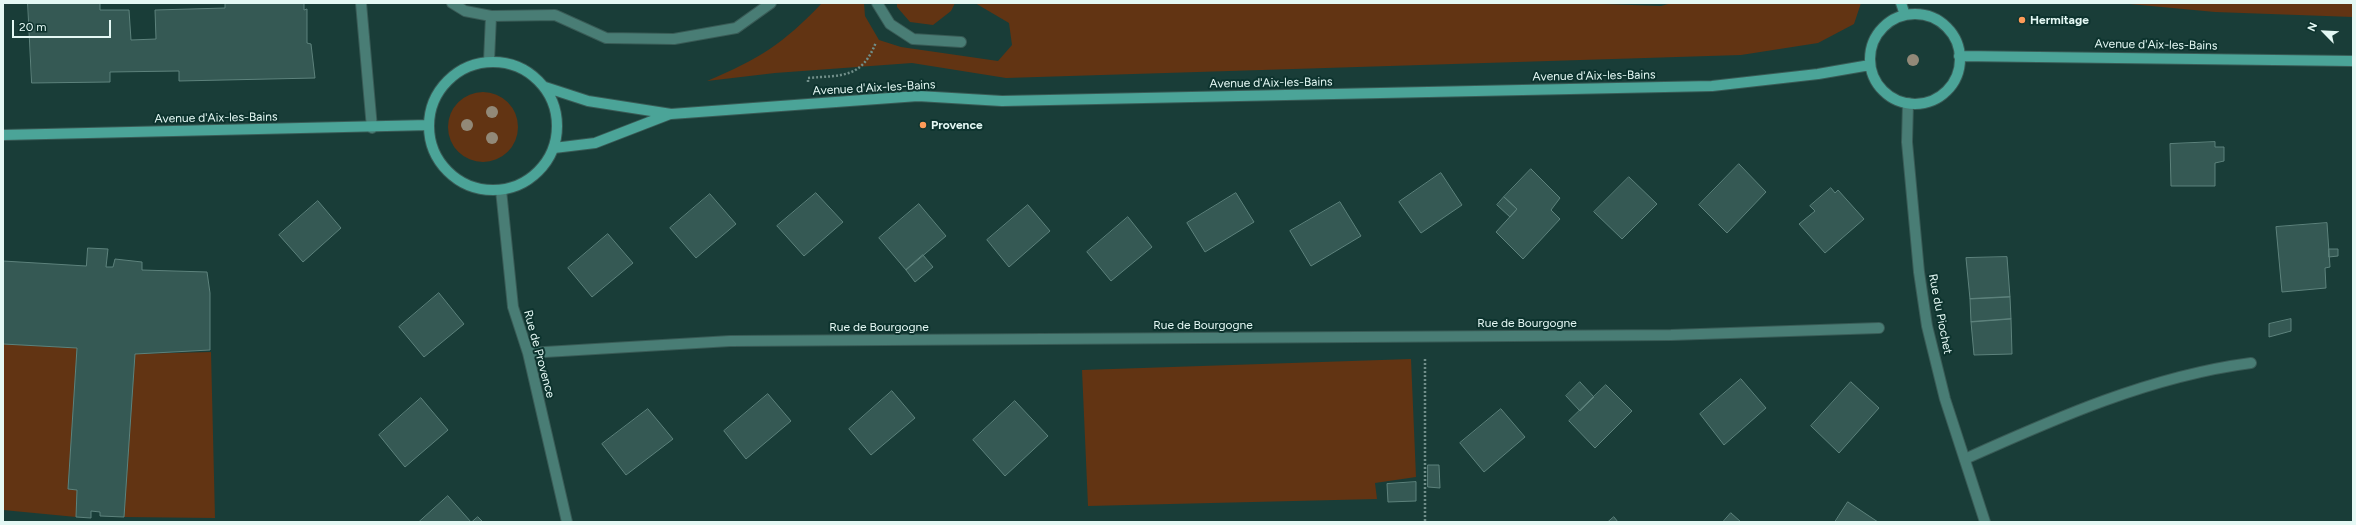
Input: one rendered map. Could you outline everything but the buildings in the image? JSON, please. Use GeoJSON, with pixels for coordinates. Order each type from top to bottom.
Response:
{"type":"FeatureCollection","features":[{"type":"Feature","properties":{"kind":"main road"},"geometry":{"type":"LineString","coordinates":[[1901,3],[1905,15]]}},
{"type":"Feature","properties":{"kind":"main road"},"geometry":{"type":"LineString","coordinates":[[1920,14],[1934,18],[1946,26],[1955,38],[1959,56],[1959,68],[1954,82],[1944,94],[1931,102],[1916,105],[1908,104],[1887,96],[1877,84],[1870,65],[1873,42],[1881,30],[1892,20],[1905,15],[1920,14]]}},
{"type":"Feature","properties":{"kind":"main road","name":"Avenue d'Aix-les-Bains"},"geometry":{"type":"LineString","coordinates":[[1959,56],[2353,61]]}},
{"type":"Feature","properties":{"kind":"main road","name":"Avenue d'Aix-les-Bains"},"geometry":{"type":"LineString","coordinates":[[489,61],[512,64],[530,73],[545,87],[555,106],[558,128],[554,148],[543,167],[527,181],[501,190],[486,190],[465,184],[448,172],[435,154],[429,134],[429,125],[430,112],[438,93],[451,77],[470,65],[489,61]]}},
{"type":"Feature","properties":{"kind":"main road","name":"Avenue d'Aix-les-Bains"},"geometry":{"type":"LineString","coordinates":[[545,87],[588,101],[671,114],[918,96],[1010,100],[1712,86],[1818,74],[1870,65]]}},
{"type":"Feature","properties":{"kind":"main road","name":"Avenue d'Aix-les-Bains"},"geometry":{"type":"LineString","coordinates":[[554,148],[595,143],[671,114]]}},
{"type":"Feature","properties":{"kind":"main road","name":"Avenue d'Aix-les-Bains"},"geometry":{"type":"LineString","coordinates":[[3,135],[372,128],[429,125]]}},
{"type":"Feature","properties":{"kind":"street"},"geometry":{"type":"LineString","coordinates":[[361,3],[372,128]]}},
{"type":"Feature","properties":{"kind":"street"},"geometry":{"type":"LineString","coordinates":[[452,3],[465,11],[491,16],[519,14],[555,15],[606,38],[674,38],[736,28],[771,3]]}},
{"type":"Feature","properties":{"kind":"street"},"geometry":{"type":"LineString","coordinates":[[879,7],[890,24],[914,39],[961,42]]}},
{"type":"Feature","properties":{"kind":"street"},"geometry":{"type":"LineString","coordinates":[[489,61],[491,16]]}},
{"type":"Feature","properties":{"kind":"street","name":"Rue du Piochet"},"geometry":{"type":"LineString","coordinates":[[1908,104],[1907,142],[1918,272],[1927,326],[1945,399],[1985,522]]}},
{"type":"Feature","properties":{"kind":"street","name":"Rue de Provence"},"geometry":{"type":"LineString","coordinates":[[501,190],[513,307],[528,353],[567,522]]}},
{"type":"Feature","properties":{"kind":"street","name":"Rue de Bourgogne"},"geometry":{"type":"LineString","coordinates":[[528,353],[730,341],[1671,335],[1879,328]]}},
{"type":"Feature","properties":{"kind":"street"},"geometry":{"type":"LineString","coordinates":[[1965,459],[2070,414],[2159,383],[2216,368],[2251,363]]}},
{"type":"Feature","properties":{"kind":"path"},"geometry":{"type":"LineString","coordinates":[[808,104],[808,78],[849,74],[862,68],[872,53],[882,25],[879,7]]}},
{"type":"Feature","properties":{"kind":"path"},"geometry":{"type":"LineString","coordinates":[[1424,336],[1425,522]]}},
{"type":"Feature","properties":{"kind":"shaded area"},"geometry":{"type":"Polygon","coordinates":[[[822,3],[864,3],[865,16],[879,40],[901,47],[998,61],[1012,45],[1009,23],[975,3],[1573,3],[1661,6],[1672,3],[1861,3],[1854,24],[1818,43],[1741,55],[1006,78],[912,63],[775,73],[707,81],[741,65],[769,49],[795,29],[822,3]]]}},
{"type":"Feature","properties":{"kind":"shaded area"},"geometry":{"type":"Polygon","coordinates":[[[897,3],[955,3],[951,11],[933,25],[910,22],[897,7],[897,3]]]}},
{"type":"Feature","properties":{"kind":"shaded area"},"geometry":{"type":"Polygon","coordinates":[[[2119,3],[2353,3],[2353,17],[2215,12],[2119,3]]]}},
{"type":"Feature","properties":{"kind":"shaded area"},"geometry":{"type":"Polygon","coordinates":[[[476,92],[490,92],[503,98],[512,107],[516,113],[518,127],[516,141],[508,152],[497,160],[490,162],[476,162],[469,160],[458,152],[450,141],[448,134],[448,120],[450,113],[458,102],[469,94],[476,92]]]}},
{"type":"Feature","properties":{"kind":"shaded area"},"geometry":{"type":"Polygon","coordinates":[[[3,344],[77,348],[68,488],[77,490],[76,517],[3,510],[3,344]]]}},
{"type":"Feature","properties":{"kind":"shaded area"},"geometry":{"type":"Polygon","coordinates":[[[211,352],[215,518],[124,517],[135,354],[211,352]]]}},
{"type":"Feature","properties":{"kind":"shaded area"},"geometry":{"type":"Polygon","coordinates":[[[1411,359],[1416,477],[1375,483],[1377,499],[1088,506],[1082,370],[1411,359]]]}},
{"type":"Feature","properties":{"kind":"place","name":"Hermitage"},"geometry":{"type":"Point","coordinates":[2022,20]}},
{"type":"Feature","properties":{"kind":"place","name":"Provence"},"geometry":{"type":"Point","coordinates":[923,125]}}]}
